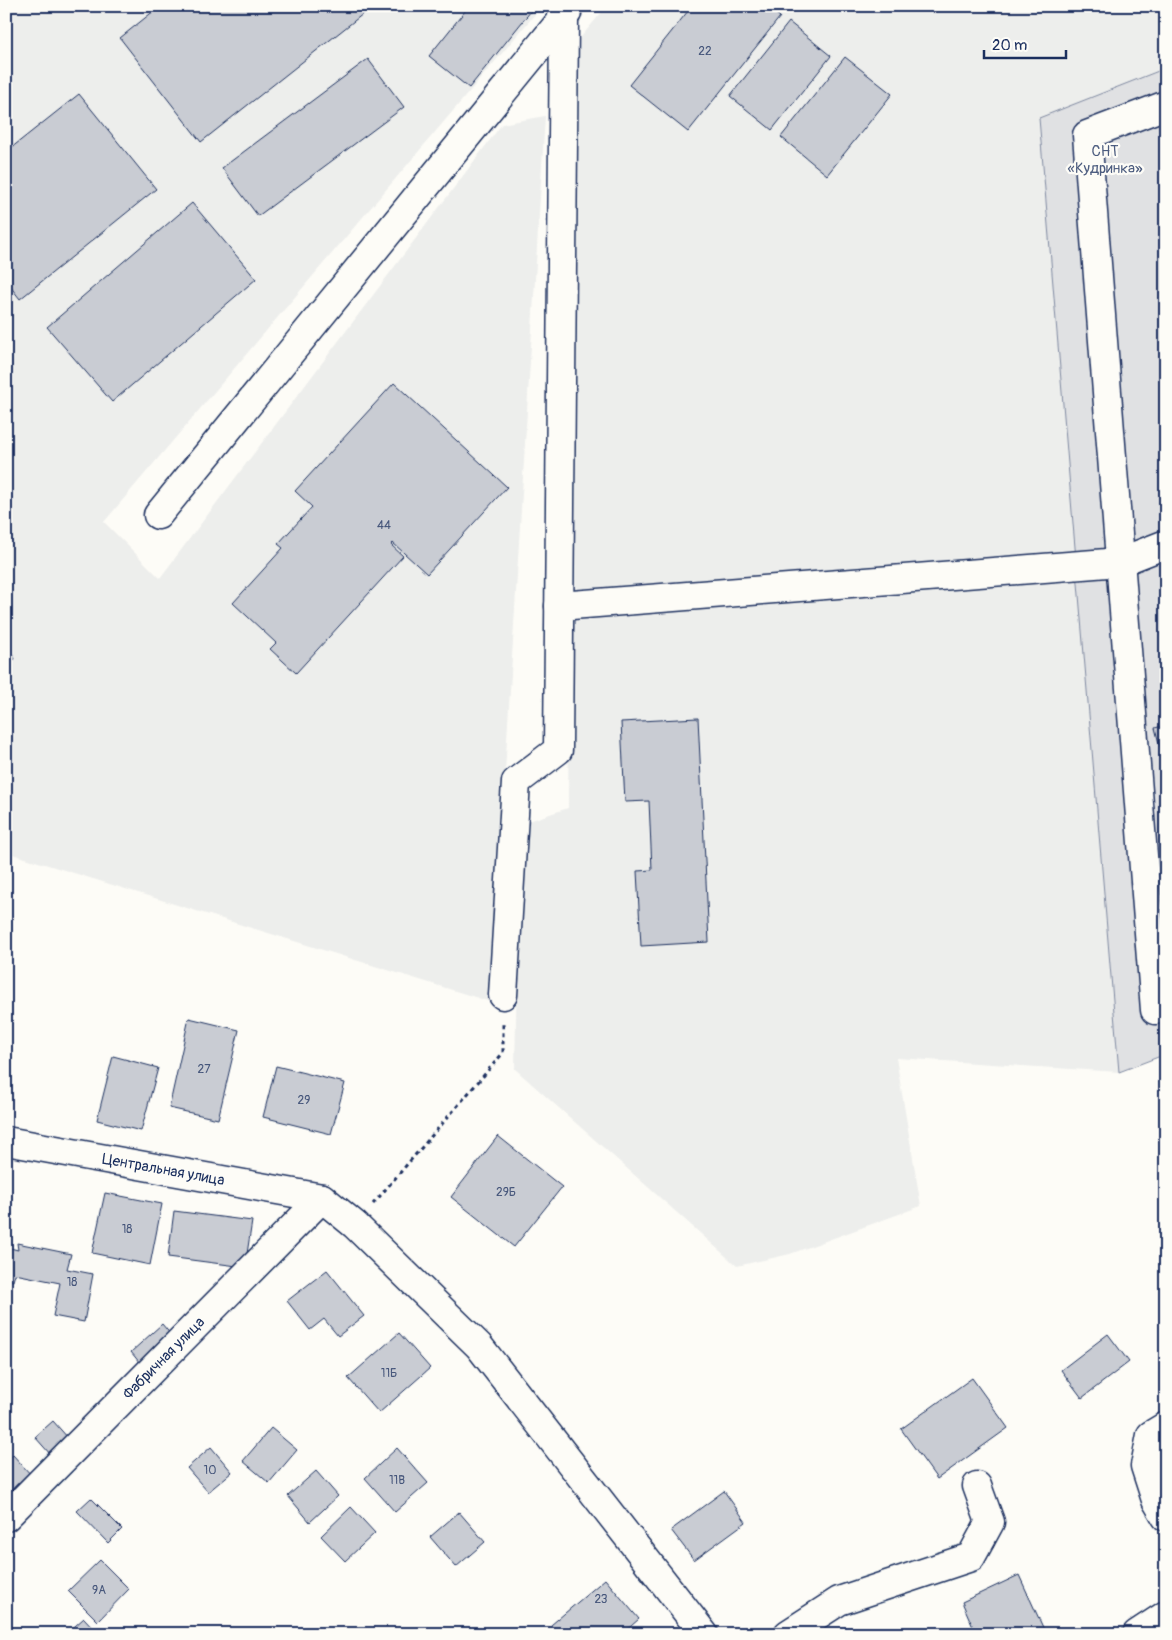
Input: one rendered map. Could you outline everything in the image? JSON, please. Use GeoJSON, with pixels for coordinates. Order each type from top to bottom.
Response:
{"type":"FeatureCollection","features":[{"type":"Feature","properties":{"kind":"street"},"geometry":{"type":"LineString","coordinates":[[158,514],[568,12]]}},
{"type":"Feature","properties":{"kind":"street"},"geometry":{"type":"LineString","coordinates":[[503,995],[516,782],[558,750],[568,12]]}},
{"type":"Feature","properties":{"kind":"street"},"geometry":{"type":"LineString","coordinates":[[1166,105],[1087,135],[1155,1010],[1166,1006]]}},
{"type":"Feature","properties":{"kind":"street"},"geometry":{"type":"LineString","coordinates":[[559,606],[1120,562],[1166,544]]}},
{"type":"Feature","properties":{"kind":"street","name":"Центральная улица"},"geometry":{"type":"LineString","coordinates":[[6,1141],[322,1198]]}},
{"type":"Feature","properties":{"kind":"street"},"geometry":{"type":"LineString","coordinates":[[322,1198],[356,1225],[479,1346],[704,1634]]}},
{"type":"Feature","properties":{"kind":"street","name":"Фабричная улица"},"geometry":{"type":"LineString","coordinates":[[6,1518],[322,1198]]}},
{"type":"Feature","properties":{"kind":"street"},"geometry":{"type":"LineString","coordinates":[[1166,1426],[1151,1435],[1145,1466],[1156,1500],[1166,1517]]}},
{"type":"Feature","properties":{"kind":"street"},"geometry":{"type":"LineString","coordinates":[[788,1634],[839,1601],[971,1557],[990,1522],[977,1486]]}},
{"type":"Feature","properties":{"kind":"street"},"geometry":{"type":"LineString","coordinates":[[1137,1634],[1166,1615]]}},
{"type":"Feature","properties":{"kind":"path"},"geometry":{"type":"LineString","coordinates":[[356,1225],[503,1053],[503,995]]}},
{"type":"Feature","properties":{"kind":"shaded area"},"geometry":{"type":"Polygon","coordinates":[[[6,6],[542,6],[104,522],[160,578],[502,124],[545,116],[491,1002],[6,852],[6,6]]]}},
{"type":"Feature","properties":{"kind":"shaded area"},"geometry":{"type":"Polygon","coordinates":[[[607,6],[1166,6],[1166,68],[1039,119],[1119,1072],[896,1058],[921,1206],[790,1254],[737,1266],[515,1069],[520,824],[568,808],[576,43],[607,6]]]}},
{"type":"Feature","properties":{"kind":"green space","name":"СНТ «Кудринка»"},"geometry":{"type":"Polygon","coordinates":[[[1166,68],[1166,1054],[1119,1072],[1039,118],[1166,68]]]}},
{"type":"Feature","properties":{"kind":"building"},"geometry":{"type":"Polygon","coordinates":[[[160,6],[373,6],[201,142],[120,38],[160,6]]]}},
{"type":"Feature","properties":{"kind":"building"},"geometry":{"type":"Polygon","coordinates":[[[469,6],[535,6],[469,88],[429,56],[469,6]]]}},
{"type":"Feature","properties":{"kind":"building"},"geometry":{"type":"Polygon","coordinates":[[[692,6],[767,6],[780,17],[688,132],[629,85],[692,6]]]}},
{"type":"Feature","properties":{"kind":"building"},"geometry":{"type":"Polygon","coordinates":[[[789,22],[831,56],[772,130],[730,96],[789,22]]]}},
{"type":"Feature","properties":{"kind":"building"},"geometry":{"type":"Polygon","coordinates":[[[845,57],[892,94],[827,175],[781,137],[845,57]]]}},
{"type":"Feature","properties":{"kind":"building"},"geometry":{"type":"Polygon","coordinates":[[[368,59],[404,107],[258,216],[222,168],[368,59]]]}},
{"type":"Feature","properties":{"kind":"building"},"geometry":{"type":"Polygon","coordinates":[[[79,94],[156,189],[20,299],[6,281],[6,152],[79,94]]]}},
{"type":"Feature","properties":{"kind":"building"},"geometry":{"type":"Polygon","coordinates":[[[192,203],[256,279],[112,402],[47,327],[192,203]]]}},
{"type":"Feature","properties":{"kind":"building"},"geometry":{"type":"Polygon","coordinates":[[[394,383],[507,487],[427,574],[393,543],[391,545],[403,556],[296,673],[270,649],[276,643],[233,603],[283,548],[278,544],[312,507],[295,491],[394,383]]]}},
{"type":"Feature","properties":{"kind":"building"},"geometry":{"type":"Polygon","coordinates":[[[6,644],[15,659],[6,664],[6,644]]]}},
{"type":"Feature","properties":{"kind":"building"},"geometry":{"type":"Polygon","coordinates":[[[698,718],[709,942],[641,946],[637,871],[652,870],[649,801],[625,802],[621,722],[698,718]]]}},
{"type":"Feature","properties":{"kind":"building"},"geometry":{"type":"Polygon","coordinates":[[[1166,725],[1166,766],[1165,766],[1155,728],[1166,725]]]}},
{"type":"Feature","properties":{"kind":"building"},"geometry":{"type":"Polygon","coordinates":[[[189,1018],[239,1030],[218,1119],[169,1108],[189,1018]]]}},
{"type":"Feature","properties":{"kind":"building"},"geometry":{"type":"Polygon","coordinates":[[[113,1056],[158,1068],[141,1131],[97,1120],[113,1056]]]}},
{"type":"Feature","properties":{"kind":"building"},"geometry":{"type":"Polygon","coordinates":[[[276,1066],[345,1083],[331,1134],[263,1117],[276,1066]]]}},
{"type":"Feature","properties":{"kind":"building"},"geometry":{"type":"Polygon","coordinates":[[[498,1136],[562,1187],[514,1247],[451,1197],[498,1136]]]}},
{"type":"Feature","properties":{"kind":"building"},"geometry":{"type":"Polygon","coordinates":[[[105,1193],[162,1204],[150,1265],[92,1253],[105,1193]]]}},
{"type":"Feature","properties":{"kind":"building"},"geometry":{"type":"Polygon","coordinates":[[[174,1211],[252,1221],[245,1267],[168,1257],[174,1211]]]}},
{"type":"Feature","properties":{"kind":"building"},"geometry":{"type":"Polygon","coordinates":[[[17,1243],[71,1254],[67,1269],[93,1274],[84,1322],[53,1316],[60,1283],[15,1274],[13,1281],[6,1279],[6,1247],[18,1250],[17,1243]]]}},
{"type":"Feature","properties":{"kind":"building"},"geometry":{"type":"Polygon","coordinates":[[[327,1270],[364,1316],[338,1336],[324,1319],[310,1330],[287,1301],[327,1270]]]}},
{"type":"Feature","properties":{"kind":"building"},"geometry":{"type":"Polygon","coordinates":[[[162,1324],[172,1336],[140,1363],[131,1352],[162,1324]]]}},
{"type":"Feature","properties":{"kind":"building"},"geometry":{"type":"Polygon","coordinates":[[[399,1333],[430,1368],[379,1413],[348,1378],[399,1333]]]}},
{"type":"Feature","properties":{"kind":"building"},"geometry":{"type":"Polygon","coordinates":[[[1108,1334],[1129,1362],[1082,1398],[1061,1370],[1108,1334]]]}},
{"type":"Feature","properties":{"kind":"building"},"geometry":{"type":"Polygon","coordinates":[[[972,1378],[1008,1428],[937,1479],[901,1429],[972,1378]]]}},
{"type":"Feature","properties":{"kind":"building"},"geometry":{"type":"Polygon","coordinates":[[[53,1421],[69,1439],[51,1455],[35,1437],[53,1421]]]}},
{"type":"Feature","properties":{"kind":"building"},"geometry":{"type":"Polygon","coordinates":[[[271,1428],[297,1450],[269,1483],[243,1461],[271,1428]]]}},
{"type":"Feature","properties":{"kind":"building"},"geometry":{"type":"Polygon","coordinates":[[[211,1447],[232,1472],[208,1492],[187,1468],[211,1447]]]}},
{"type":"Feature","properties":{"kind":"building"},"geometry":{"type":"Polygon","coordinates":[[[397,1448],[428,1483],[395,1512],[365,1478],[397,1448]]]}},
{"type":"Feature","properties":{"kind":"building"},"geometry":{"type":"Polygon","coordinates":[[[13,1455],[32,1476],[6,1500],[6,1461],[13,1455]]]}},
{"type":"Feature","properties":{"kind":"building"},"geometry":{"type":"Polygon","coordinates":[[[316,1471],[338,1496],[310,1522],[288,1496],[316,1471]]]}},
{"type":"Feature","properties":{"kind":"building"},"geometry":{"type":"Polygon","coordinates":[[[724,1491],[746,1522],[694,1560],[671,1530],[724,1491]]]}},
{"type":"Feature","properties":{"kind":"building"},"geometry":{"type":"Polygon","coordinates":[[[91,1498],[122,1529],[108,1543],[77,1511],[91,1498]]]}},
{"type":"Feature","properties":{"kind":"building"},"geometry":{"type":"Polygon","coordinates":[[[351,1507],[375,1533],[345,1561],[321,1536],[351,1507]]]}},
{"type":"Feature","properties":{"kind":"building"},"geometry":{"type":"Polygon","coordinates":[[[459,1512],[485,1542],[456,1567],[430,1537],[459,1512]]]}},
{"type":"Feature","properties":{"kind":"building"},"geometry":{"type":"Polygon","coordinates":[[[100,1560],[129,1589],[98,1621],[68,1591],[100,1560]]]}},
{"type":"Feature","properties":{"kind":"building"},"geometry":{"type":"Polygon","coordinates":[[[1019,1575],[1046,1634],[976,1634],[962,1602],[1019,1575]]]}},
{"type":"Feature","properties":{"kind":"building"},"geometry":{"type":"Polygon","coordinates":[[[605,1579],[639,1619],[622,1634],[559,1634],[551,1625],[605,1579]]]}},
{"type":"Feature","properties":{"kind":"building"},"geometry":{"type":"Polygon","coordinates":[[[84,1618],[98,1633],[105,1628],[110,1634],[66,1634],[84,1618]]]}}]}
